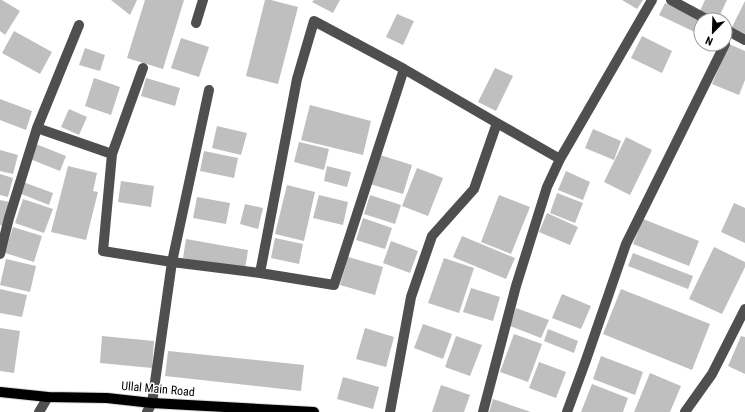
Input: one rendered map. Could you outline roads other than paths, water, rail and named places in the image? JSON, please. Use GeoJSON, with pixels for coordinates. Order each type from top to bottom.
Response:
{"type":"FeatureCollection","features":[{"type":"Feature","properties":{"kind":"main road","name":"Ullal Main Road"},"geometry":{"type":"LineString","coordinates":[[0,392],[48,396],[106,398],[149,408],[314,412]]}},
{"type":"Feature","properties":{"kind":"street"},"geometry":{"type":"LineString","coordinates":[[196,23],[203,0]]}},
{"type":"Feature","properties":{"kind":"street"},"geometry":{"type":"LineString","coordinates":[[483,412],[519,278],[547,187],[560,159],[652,0]]}},
{"type":"Feature","properties":{"kind":"street"},"geometry":{"type":"LineString","coordinates":[[671,0],[693,12]]}},
{"type":"Feature","properties":{"kind":"street"},"geometry":{"type":"LineString","coordinates":[[260,273],[297,79],[314,20],[404,69],[560,159]]}},
{"type":"Feature","properties":{"kind":"street"},"geometry":{"type":"LineString","coordinates":[[0,254],[9,218],[37,128],[79,25]]}},
{"type":"Feature","properties":{"kind":"street"},"geometry":{"type":"LineString","coordinates":[[733,34],[745,40]]}},
{"type":"Feature","properties":{"kind":"street"},"geometry":{"type":"LineString","coordinates":[[567,412],[626,244],[721,52]]}},
{"type":"Feature","properties":{"kind":"street"},"geometry":{"type":"LineString","coordinates":[[143,68],[112,154],[103,251],[334,285],[404,69]]}},
{"type":"Feature","properties":{"kind":"street"},"geometry":{"type":"LineString","coordinates":[[149,408],[172,262],[209,90]]}},
{"type":"Feature","properties":{"kind":"street"},"geometry":{"type":"LineString","coordinates":[[390,412],[411,297],[432,236],[474,189],[498,123]]}},
{"type":"Feature","properties":{"kind":"street"},"geometry":{"type":"LineString","coordinates":[[37,128],[112,154]]}},
{"type":"Feature","properties":{"kind":"street"},"geometry":{"type":"LineString","coordinates":[[686,412],[712,374],[745,309]]}},
{"type":"Feature","properties":{"kind":"street"},"geometry":{"type":"LineString","coordinates":[[39,412],[48,396]]}}]}
